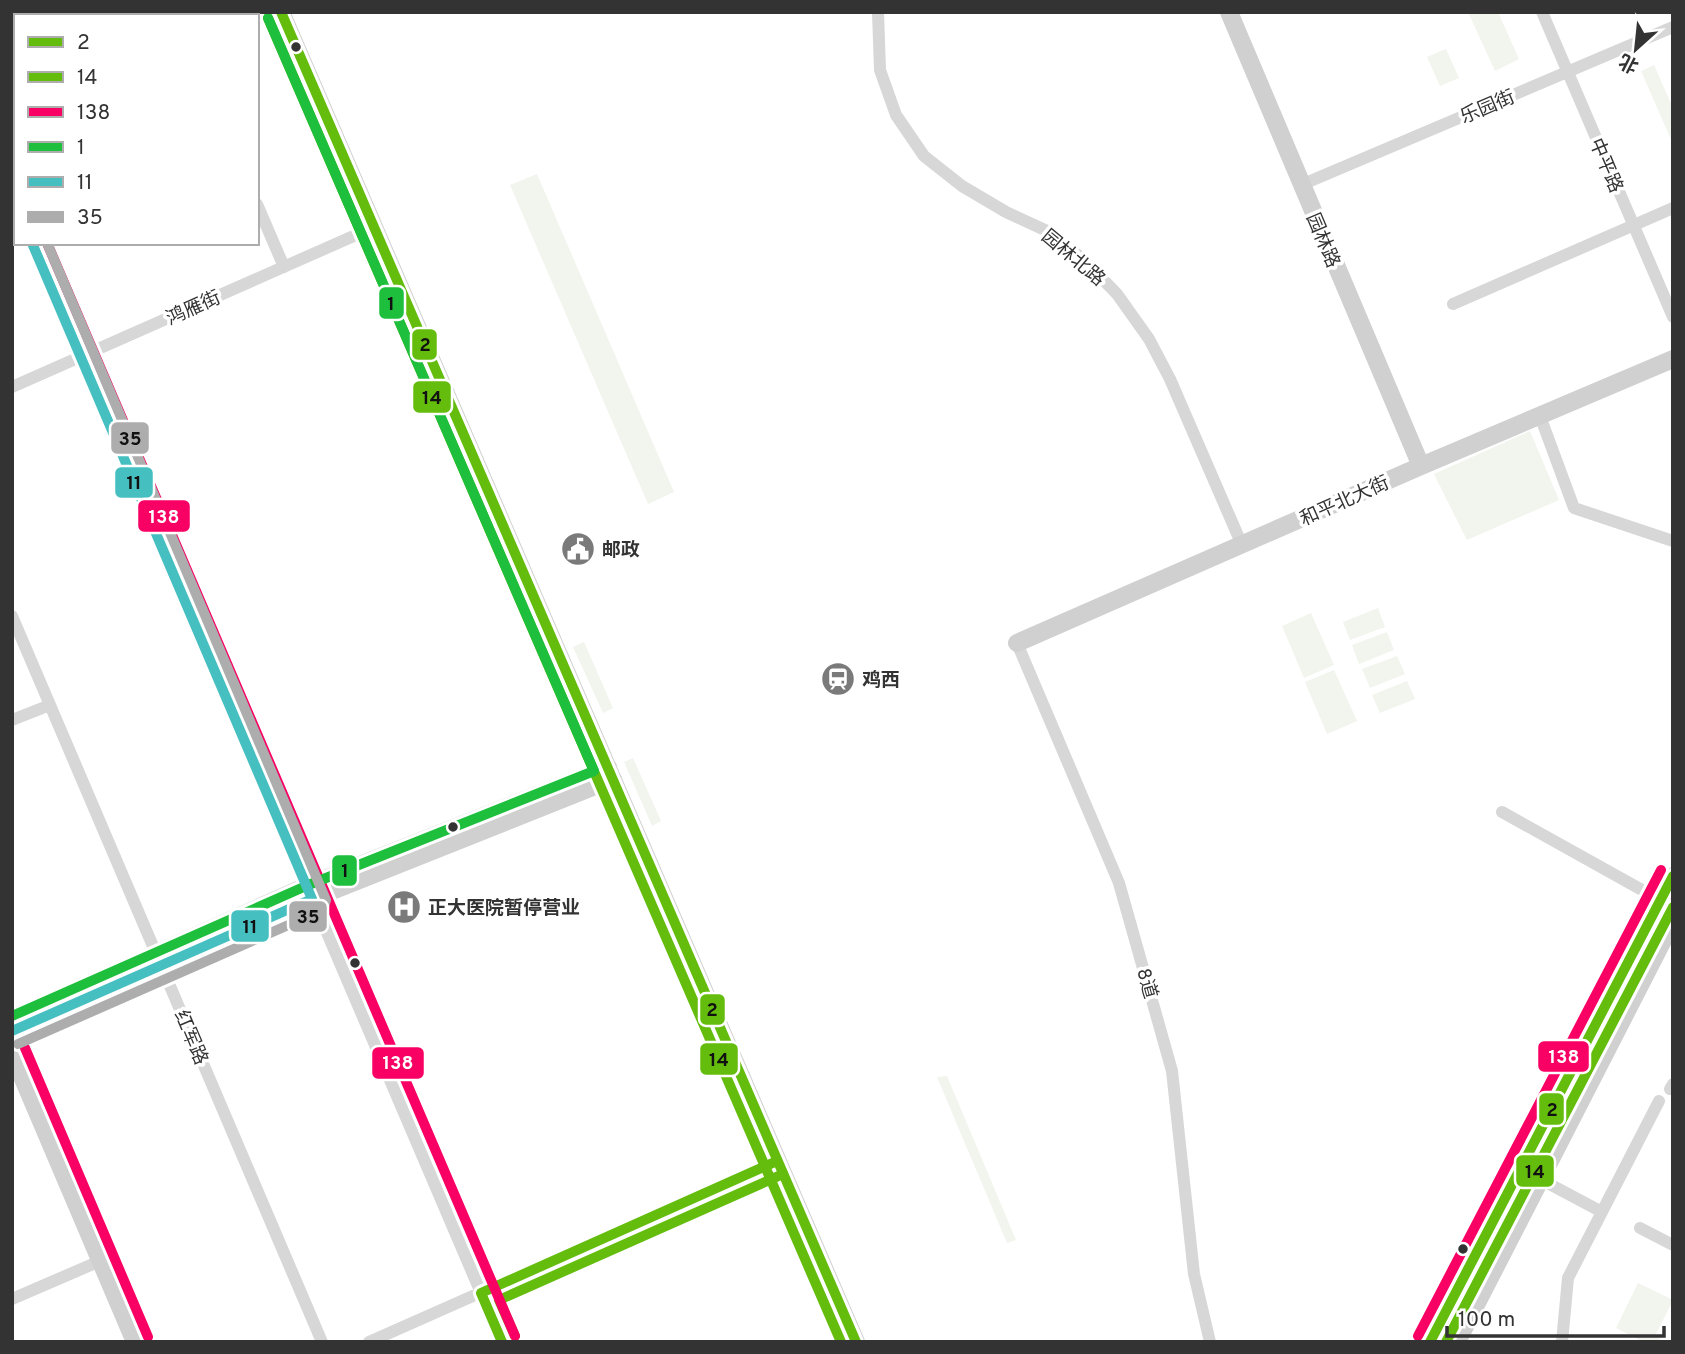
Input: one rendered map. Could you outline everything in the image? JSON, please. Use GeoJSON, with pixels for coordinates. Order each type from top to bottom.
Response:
{"type":"FeatureCollection","features":[{"type":"Feature","properties":{"kind":"main road"},"geometry":{"type":"LineString","coordinates":[[281,12],[856,1342]]}},
{"type":"Feature","properties":{"kind":"main road","name":"园林路"},"geometry":{"type":"LineString","coordinates":[[1229,12],[1421,466]]}},
{"type":"Feature","properties":{"kind":"main road","name":"和平北大街"},"geometry":{"type":"LineString","coordinates":[[1017,643],[1673,359]]}},
{"type":"Feature","properties":{"kind":"main road"},"geometry":{"type":"LineString","coordinates":[[12,1018],[159,959],[310,892],[610,773]]}},
{"type":"Feature","properties":{"kind":"main road"},"geometry":{"type":"LineString","coordinates":[[1430,1342],[1673,876]]}},
{"type":"Feature","properties":{"kind":"main road"},"geometry":{"type":"LineString","coordinates":[[1457,1342],[1673,921]]}},
{"type":"Feature","properties":{"kind":"main road"},"geometry":{"type":"LineString","coordinates":[[12,1031],[159,959]]}},
{"type":"Feature","properties":{"kind":"main road"},"geometry":{"type":"LineString","coordinates":[[12,1053],[135,1342]]}},
{"type":"Feature","properties":{"kind":"street","name":"园林北路"},"geometry":{"type":"LineString","coordinates":[[878,12],[880,71],[896,115],[924,156],[962,187],[1047,232],[1084,260],[1117,294],[1149,339],[1170,379],[1242,545]]}},
{"type":"Feature","properties":{"kind":"street","name":"中平路"},"geometry":{"type":"LineString","coordinates":[[1542,12],[1673,317]]}},
{"type":"Feature","properties":{"kind":"street","name":"乐园街"},"geometry":{"type":"LineString","coordinates":[[1301,185],[1673,27]]}},
{"type":"Feature","properties":{"kind":"street"},"geometry":{"type":"LineString","coordinates":[[1453,304],[1673,208]]}},
{"type":"Feature","properties":{"kind":"street"},"geometry":{"type":"LineString","coordinates":[[259,209],[284,267]]}},
{"type":"Feature","properties":{"kind":"street","name":"鸿雁街"},"geometry":{"type":"LineString","coordinates":[[12,387],[374,227]]}},
{"type":"Feature","properties":{"kind":"street"},"geometry":{"type":"LineString","coordinates":[[33,245],[502,1342]]}},
{"type":"Feature","properties":{"kind":"street"},"geometry":{"type":"LineString","coordinates":[[1540,416],[1574,508],[1673,541]]}},
{"type":"Feature","properties":{"kind":"street","name":"红军路"},"geometry":{"type":"LineString","coordinates":[[12,616],[322,1342]]}},
{"type":"Feature","properties":{"kind":"street","name":"8道"},"geometry":{"type":"LineString","coordinates":[[1017,643],[1119,883],[1172,1072],[1194,1274],[1210,1342]]}},
{"type":"Feature","properties":{"kind":"street"},"geometry":{"type":"LineString","coordinates":[[12,720],[50,705]]}},
{"type":"Feature","properties":{"kind":"street"},"geometry":{"type":"LineString","coordinates":[[1502,812],[1660,900]]}},
{"type":"Feature","properties":{"kind":"street"},"geometry":{"type":"LineString","coordinates":[[1562,1342],[1568,1279],[1659,1101]]}},
{"type":"Feature","properties":{"kind":"street"},"geometry":{"type":"LineString","coordinates":[[369,1342],[777,1161]]}},
{"type":"Feature","properties":{"kind":"street"},"geometry":{"type":"LineString","coordinates":[[1540,1179],[1602,1212]]}},
{"type":"Feature","properties":{"kind":"street"},"geometry":{"type":"LineString","coordinates":[[1640,1228],[1673,1245]]}},
{"type":"Feature","properties":{"kind":"street"},"geometry":{"type":"LineString","coordinates":[[12,1299],[100,1261]]}},
{"type":"Feature","properties":{"kind":"shaded area"},"geometry":{"type":"Polygon","coordinates":[[[1468,12],[1498,12],[1519,59],[1495,71],[1468,12]]]}},
{"type":"Feature","properties":{"kind":"shaded area"},"geometry":{"type":"Polygon","coordinates":[[[1446,49],[1459,78],[1440,86],[1427,57],[1446,49]]]}},
{"type":"Feature","properties":{"kind":"shaded area"},"geometry":{"type":"Polygon","coordinates":[[[1654,65],[1673,108],[1673,144],[1641,71],[1654,65]]]}},
{"type":"Feature","properties":{"kind":"shaded area"},"geometry":{"type":"Polygon","coordinates":[[[537,174],[674,492],[648,504],[510,185],[537,174]]]}},
{"type":"Feature","properties":{"kind":"shaded area"},"geometry":{"type":"Polygon","coordinates":[[[1530,431],[1559,500],[1467,540],[1434,474],[1530,431]]]}},
{"type":"Feature","properties":{"kind":"shaded area"},"geometry":{"type":"Polygon","coordinates":[[[1378,608],[1385,627],[1350,640],[1343,622],[1378,608]]]}},
{"type":"Feature","properties":{"kind":"shaded area"},"geometry":{"type":"Polygon","coordinates":[[[1311,613],[1334,665],[1304,678],[1282,626],[1311,613]]]}},
{"type":"Feature","properties":{"kind":"shaded area"},"geometry":{"type":"Polygon","coordinates":[[[1387,632],[1394,650],[1359,664],[1352,645],[1387,632]]]}},
{"type":"Feature","properties":{"kind":"shaded area"},"geometry":{"type":"Polygon","coordinates":[[[584,642],[613,708],[603,713],[573,647],[584,642]]]}},
{"type":"Feature","properties":{"kind":"shaded area"},"geometry":{"type":"Polygon","coordinates":[[[1397,656],[1405,674],[1370,688],[1362,669],[1397,656]]]}},
{"type":"Feature","properties":{"kind":"shaded area"},"geometry":{"type":"Polygon","coordinates":[[[1334,670],[1357,721],[1327,734],[1305,682],[1334,670]]]}},
{"type":"Feature","properties":{"kind":"shaded area"},"geometry":{"type":"Polygon","coordinates":[[[1407,681],[1415,699],[1380,713],[1372,695],[1407,681]]]}},
{"type":"Feature","properties":{"kind":"shaded area"},"geometry":{"type":"Polygon","coordinates":[[[633,758],[661,821],[652,826],[624,762],[633,758]]]}},
{"type":"Feature","properties":{"kind":"shaded area"},"geometry":{"type":"Polygon","coordinates":[[[947,1076],[1016,1240],[1007,1243],[937,1077],[947,1076]]]}},
{"type":"Feature","properties":{"kind":"shaded area"},"geometry":{"type":"Polygon","coordinates":[[[1638,1283],[1673,1300],[1655,1336],[1665,1342],[1644,1342],[1616,1328],[1638,1283]]]}},
{"type":"Feature","properties":{"kind":"transit line","name":"2"},"geometry":{"type":"LineString","coordinates":[[281,12],[856,1342]]}},
{"type":"Feature","properties":{"kind":"transit line","name":"14"},"geometry":{"type":"LineString","coordinates":[[268,18],[841,1342]]}},
{"type":"Feature","properties":{"kind":"transit line","name":"1"},"geometry":{"type":"LineString","coordinates":[[12,1016],[306,886],[594,771],[268,18]]}},
{"type":"Feature","properties":{"kind":"transit line","name":"11"},"geometry":{"type":"LineString","coordinates":[[12,1031],[312,899],[33,245]]}},
{"type":"Feature","properties":{"kind":"transit line","name":"138"},"geometry":{"type":"LineString","coordinates":[[48,245],[515,1336]]}},
{"type":"Feature","properties":{"kind":"transit line","name":"35"},"geometry":{"type":"LineString","coordinates":[[18,1044],[318,912],[324,907],[326,900],[48,245]]}},
{"type":"Feature","properties":{"kind":"transit line","name":"138"},"geometry":{"type":"LineString","coordinates":[[1418,1336],[1661,870]]}},
{"type":"Feature","properties":{"kind":"transit line","name":"2"},"geometry":{"type":"LineString","coordinates":[[1430,1342],[1673,876]]}},
{"type":"Feature","properties":{"kind":"transit line","name":"14"},"geometry":{"type":"LineString","coordinates":[[1446,1342],[1673,907]]}},
{"type":"Feature","properties":{"kind":"transit line","name":"138"},"geometry":{"type":"LineString","coordinates":[[25,1048],[148,1337]]}},
{"type":"Feature","properties":{"kind":"transit line","name":"2"},"geometry":{"type":"LineString","coordinates":[[502,1342],[481,1293],[777,1161]]}},
{"type":"Feature","properties":{"kind":"transit line","name":"14"},"geometry":{"type":"LineString","coordinates":[[515,1336],[499,1300],[783,1174]]}},
{"type":"Feature","properties":{"kind":"place","name":"邮政"},"geometry":{"type":"Point","coordinates":[578,549]}},
{"type":"Feature","properties":{"kind":"place","name":"鸡西"},"geometry":{"type":"Point","coordinates":[838,679]}},
{"type":"Feature","properties":{"kind":"place","name":"正大医院暂停营业"},"geometry":{"type":"Point","coordinates":[404,907]}}]}
